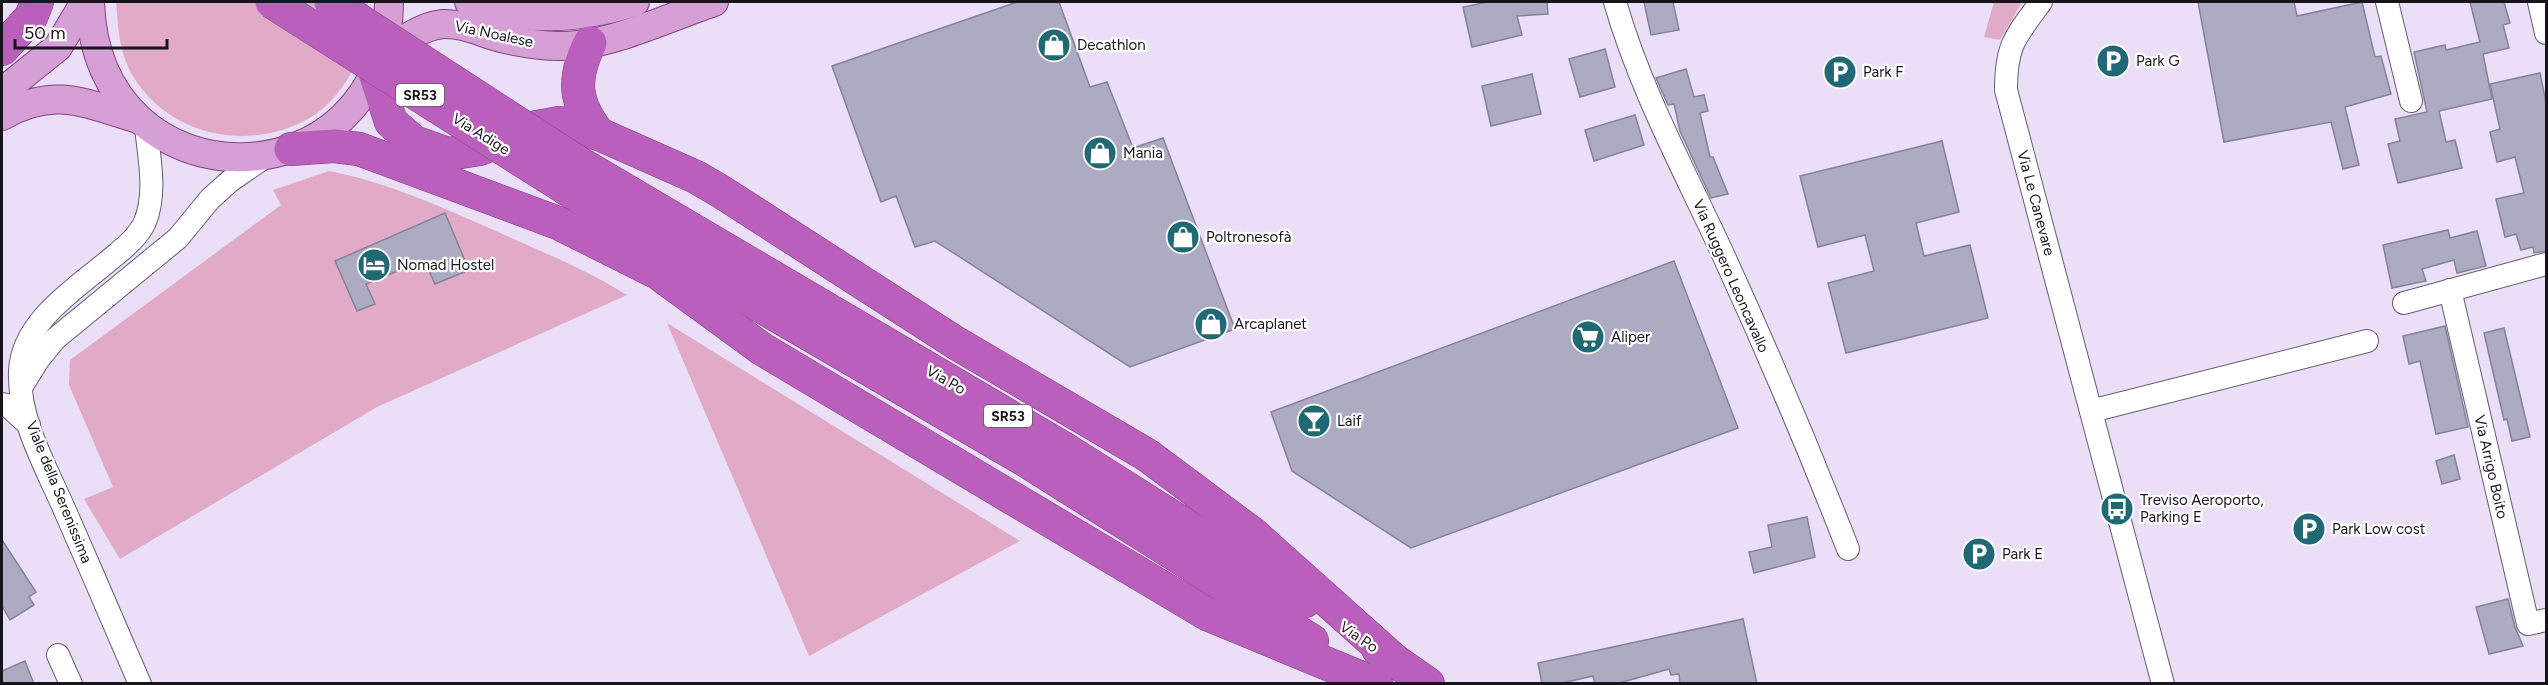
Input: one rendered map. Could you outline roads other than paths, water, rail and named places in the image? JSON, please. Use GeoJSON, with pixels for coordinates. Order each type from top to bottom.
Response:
{"type":"FeatureCollection","features":[{"type":"Feature","properties":{"kind":"highway"},"geometry":{"type":"LineString","coordinates":[[2,49],[31,17],[37,2]]}},
{"type":"Feature","properties":{"kind":"highway","name":"Via Adige"},"geometry":{"type":"LineString","coordinates":[[272,2],[573,176]]}},
{"type":"Feature","properties":{"kind":"highway","name":"Via Adige"},"geometry":{"type":"LineString","coordinates":[[331,2],[573,176]]}},
{"type":"Feature","properties":{"kind":"highway"},"geometry":{"type":"LineString","coordinates":[[590,43],[582,60],[579,98],[588,120],[599,134]]}},
{"type":"Feature","properties":{"kind":"highway"},"geometry":{"type":"LineString","coordinates":[[379,64],[391,122],[414,142],[448,154],[480,149],[537,127],[559,123],[599,134],[720,191],[956,343],[1147,455],[1253,534],[1383,676]]}},
{"type":"Feature","properties":{"kind":"highway"},"geometry":{"type":"LineString","coordinates":[[280,152],[334,146],[359,149],[558,223],[658,273],[762,349],[1207,615],[1383,676]]}},
{"type":"Feature","properties":{"kind":"highway","name":"Via Po"},"geometry":{"type":"LineString","coordinates":[[573,176],[1068,451],[1383,676],[1428,684]]}},
{"type":"Feature","properties":{"kind":"main road","name":"Via Noalese"},"geometry":{"type":"LineString","coordinates":[[2,93],[58,47],[87,2]]}},
{"type":"Feature","properties":{"kind":"main road","name":"Via Noalese"},"geometry":{"type":"LineString","coordinates":[[87,2],[99,63],[115,93],[142,123],[176,144],[206,154],[237,158],[280,152],[317,137],[340,119],[360,98],[379,64],[389,25],[390,2]]}},
{"type":"Feature","properties":{"kind":"main road","name":"Via Noalese"},"geometry":{"type":"LineString","coordinates":[[469,2],[511,13],[564,17],[597,14],[635,2]]}},
{"type":"Feature","properties":{"kind":"main road","name":"Via Noalese"},"geometry":{"type":"LineString","coordinates":[[379,64],[404,39],[442,24],[459,24],[503,38],[546,46],[590,43],[714,2]]}},
{"type":"Feature","properties":{"kind":"main road"},"geometry":{"type":"LineString","coordinates":[[2,116],[25,102],[47,99],[78,101],[142,123]]}},
{"type":"Feature","properties":{"kind":"street","name":"Via Ruggero Leoncavallo"},"geometry":{"type":"LineString","coordinates":[[1615,2],[1664,130],[1723,255],[1815,465],[1848,549]]}},
{"type":"Feature","properties":{"kind":"street","name":"Via Le Canevare"},"geometry":{"type":"LineString","coordinates":[[2041,2],[2014,39],[2006,63],[2006,90],[2163,684]]}},
{"type":"Feature","properties":{"kind":"street"},"geometry":{"type":"LineString","coordinates":[[2387,2],[2410,101]]}},
{"type":"Feature","properties":{"kind":"street"},"geometry":{"type":"LineString","coordinates":[[2539,2],[2547,33]]}},
{"type":"Feature","properties":{"kind":"street","name":"Viale della Serenissima"},"geometry":{"type":"LineString","coordinates":[[140,684],[29,425],[22,387],[21,361],[31,336],[49,312],[126,246],[143,225],[149,207],[152,182],[142,123]]}},
{"type":"Feature","properties":{"kind":"street"},"geometry":{"type":"LineString","coordinates":[[22,387],[38,360],[55,339],[178,237],[210,199],[230,181],[280,152]]}},
{"type":"Feature","properties":{"kind":"street"},"geometry":{"type":"LineString","coordinates":[[2404,303],[2547,264]]}},
{"type":"Feature","properties":{"kind":"street","name":"Via Arrigo Boito"},"geometry":{"type":"LineString","coordinates":[[2450,290],[2528,624],[2547,620]]}},
{"type":"Feature","properties":{"kind":"street"},"geometry":{"type":"LineString","coordinates":[[2091,411],[2367,341]]}},
{"type":"Feature","properties":{"kind":"street"},"geometry":{"type":"LineString","coordinates":[[2,404],[7,405],[29,425]]}},
{"type":"Feature","properties":{"kind":"street"},"geometry":{"type":"LineString","coordinates":[[58,655],[71,684]]}},
{"type":"Feature","properties":{"kind":"place","name":"Decathlon"},"geometry":{"type":"Point","coordinates":[1054,45]}},
{"type":"Feature","properties":{"kind":"place","name":"Park G"},"geometry":{"type":"Point","coordinates":[2113,61]}},
{"type":"Feature","properties":{"kind":"place","name":"Park F"},"geometry":{"type":"Point","coordinates":[1840,72]}},
{"type":"Feature","properties":{"kind":"place","name":"Mania"},"geometry":{"type":"Point","coordinates":[1100,153]}},
{"type":"Feature","properties":{"kind":"place","name":"Poltronesofà"},"geometry":{"type":"Point","coordinates":[1183,237]}},
{"type":"Feature","properties":{"kind":"place","name":"Nomad Hostel"},"geometry":{"type":"Point","coordinates":[374,265]}},
{"type":"Feature","properties":{"kind":"place","name":"Arcaplanet"},"geometry":{"type":"Point","coordinates":[1211,324]}},
{"type":"Feature","properties":{"kind":"place","name":"Aliper"},"geometry":{"type":"Point","coordinates":[1588,337]}},
{"type":"Feature","properties":{"kind":"place","name":"Laif"},"geometry":{"type":"Point","coordinates":[1314,421]}},
{"type":"Feature","properties":{"kind":"place","name":"Treviso Aeroporto, Parking E"},"geometry":{"type":"Point","coordinates":[2117,509]}},
{"type":"Feature","properties":{"kind":"place","name":"Park Low cost"},"geometry":{"type":"Point","coordinates":[2309,529]}},
{"type":"Feature","properties":{"kind":"place","name":"Park E"},"geometry":{"type":"Point","coordinates":[1979,554]}}]}
